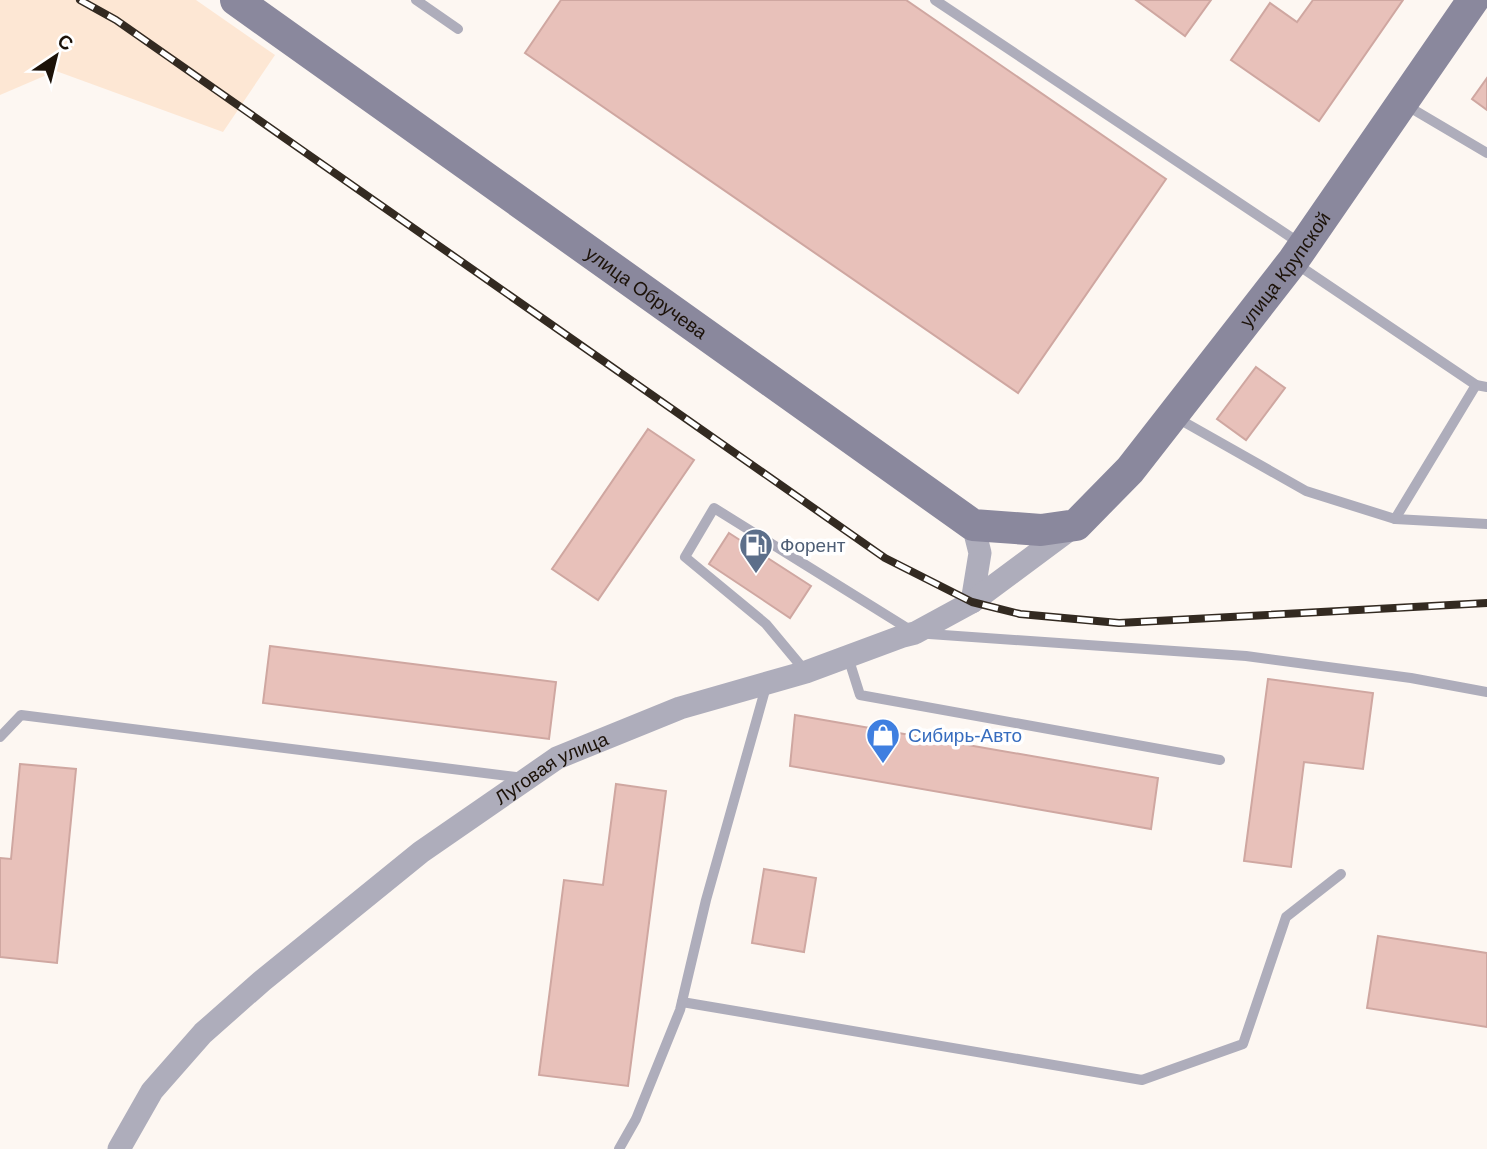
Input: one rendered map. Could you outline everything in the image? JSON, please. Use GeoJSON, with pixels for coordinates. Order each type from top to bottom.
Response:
{"type":"FeatureCollection","features":[{"type":"Feature","properties":{"kind":"main road","name":"улица Обручева"},"geometry":{"type":"LineString","coordinates":[[236,0],[973,525]]}},
{"type":"Feature","properties":{"kind":"main road","name":"улица Крупской"},"geometry":{"type":"LineString","coordinates":[[1076,525],[1130,470],[1298,254],[1473,0]]}},
{"type":"Feature","properties":{"kind":"main road"},"geometry":{"type":"LineString","coordinates":[[973,525],[1041,530],[1076,525]]}},
{"type":"Feature","properties":{"kind":"street"},"geometry":{"type":"LineString","coordinates":[[972,602],[980,553],[973,525]]}},
{"type":"Feature","properties":{"kind":"street","name":"Луговая улица"},"geometry":{"type":"LineString","coordinates":[[120,1149],[152,1091],[203,1032],[421,852],[557,758],[680,708],[806,672],[915,633],[972,602],[1076,525]]}},
{"type":"Feature","properties":{"kind":"lane"},"geometry":{"type":"LineString","coordinates":[[416,0],[458,29]]}},
{"type":"Feature","properties":{"kind":"lane"},"geometry":{"type":"LineString","coordinates":[[935,0],[1482,386],[1395,519]]}},
{"type":"Feature","properties":{"kind":"lane"},"geometry":{"type":"LineString","coordinates":[[1402,103],[1487,153]]}},
{"type":"Feature","properties":{"kind":"lane"},"geometry":{"type":"LineString","coordinates":[[1174,416],[1306,491],[1395,519],[1487,524]]}},
{"type":"Feature","properties":{"kind":"lane"},"geometry":{"type":"LineString","coordinates":[[806,672],[766,624],[685,557],[714,508],[915,633],[1246,656],[1411,678],[1487,692]]}},
{"type":"Feature","properties":{"kind":"lane"},"geometry":{"type":"LineString","coordinates":[[848,657],[860,695],[1220,760]]}},
{"type":"Feature","properties":{"kind":"lane"},"geometry":{"type":"LineString","coordinates":[[619,1149],[636,1119],[682,1002],[706,900],[767,683]]}},
{"type":"Feature","properties":{"kind":"lane"},"geometry":{"type":"LineString","coordinates":[[0,737],[21,715],[527,778]]}},
{"type":"Feature","properties":{"kind":"lane"},"geometry":{"type":"LineString","coordinates":[[682,1002],[1142,1080],[1243,1044],[1286,917],[1341,874]]}},
{"type":"Feature","properties":{"kind":"shaded area"},"geometry":{"type":"Polygon","coordinates":[[[0,0],[196,0],[275,55],[223,132],[56,71],[0,95],[0,0]]]}},
{"type":"Feature","properties":{"kind":"building"},"geometry":{"type":"Polygon","coordinates":[[[561,0],[906,0],[1166,179],[1018,393],[525,53],[561,0]]]}},
{"type":"Feature","properties":{"kind":"building"},"geometry":{"type":"Polygon","coordinates":[[[1136,0],[1211,0],[1185,36],[1136,0]]]}},
{"type":"Feature","properties":{"kind":"building"},"geometry":{"type":"Polygon","coordinates":[[[1313,0],[1403,0],[1319,121],[1231,60],[1270,3],[1297,22],[1313,0]]]}},
{"type":"Feature","properties":{"kind":"building"},"geometry":{"type":"Polygon","coordinates":[[[1487,78],[1487,110],[1472,99],[1487,78]]]}},
{"type":"Feature","properties":{"kind":"building"},"geometry":{"type":"Polygon","coordinates":[[[1256,367],[1285,388],[1246,440],[1217,419],[1256,367]]]}},
{"type":"Feature","properties":{"kind":"building"},"geometry":{"type":"Polygon","coordinates":[[[648,429],[694,460],[598,600],[552,569],[648,429]]]}},
{"type":"Feature","properties":{"kind":"building"},"geometry":{"type":"Polygon","coordinates":[[[729,533],[811,586],[790,618],[709,564],[729,533]]]}},
{"type":"Feature","properties":{"kind":"building"},"geometry":{"type":"Polygon","coordinates":[[[270,646],[556,682],[549,739],[263,703],[270,646]]]}},
{"type":"Feature","properties":{"kind":"building"},"geometry":{"type":"Polygon","coordinates":[[[1268,679],[1373,693],[1363,769],[1304,762],[1291,867],[1244,861],[1268,679]]]}},
{"type":"Feature","properties":{"kind":"building"},"geometry":{"type":"Polygon","coordinates":[[[795,715],[1158,778],[1151,829],[790,766],[795,715]]]}},
{"type":"Feature","properties":{"kind":"building"},"geometry":{"type":"Polygon","coordinates":[[[20,764],[76,769],[57,963],[0,957],[0,858],[11,859],[20,764]]]}},
{"type":"Feature","properties":{"kind":"building"},"geometry":{"type":"Polygon","coordinates":[[[616,784],[666,791],[628,1086],[539,1075],[564,880],[603,885],[616,784]]]}},
{"type":"Feature","properties":{"kind":"building"},"geometry":{"type":"Polygon","coordinates":[[[764,869],[816,878],[804,952],[752,943],[764,869]]]}},
{"type":"Feature","properties":{"kind":"building"},"geometry":{"type":"Polygon","coordinates":[[[1378,936],[1487,953],[1487,1027],[1367,1008],[1378,936]]]}},
{"type":"Feature","properties":{"kind":"railway"},"geometry":{"type":"LineString","coordinates":[[80,0],[116,20],[885,558],[972,602],[1020,614],[1119,623],[1487,603]]}},
{"type":"Feature","properties":{"kind":"place","name":"Форент"},"geometry":{"type":"Point","coordinates":[756,575]}},
{"type":"Feature","properties":{"kind":"place","name":"Сибирь-Авто"},"geometry":{"type":"Point","coordinates":[883,765]}}]}
